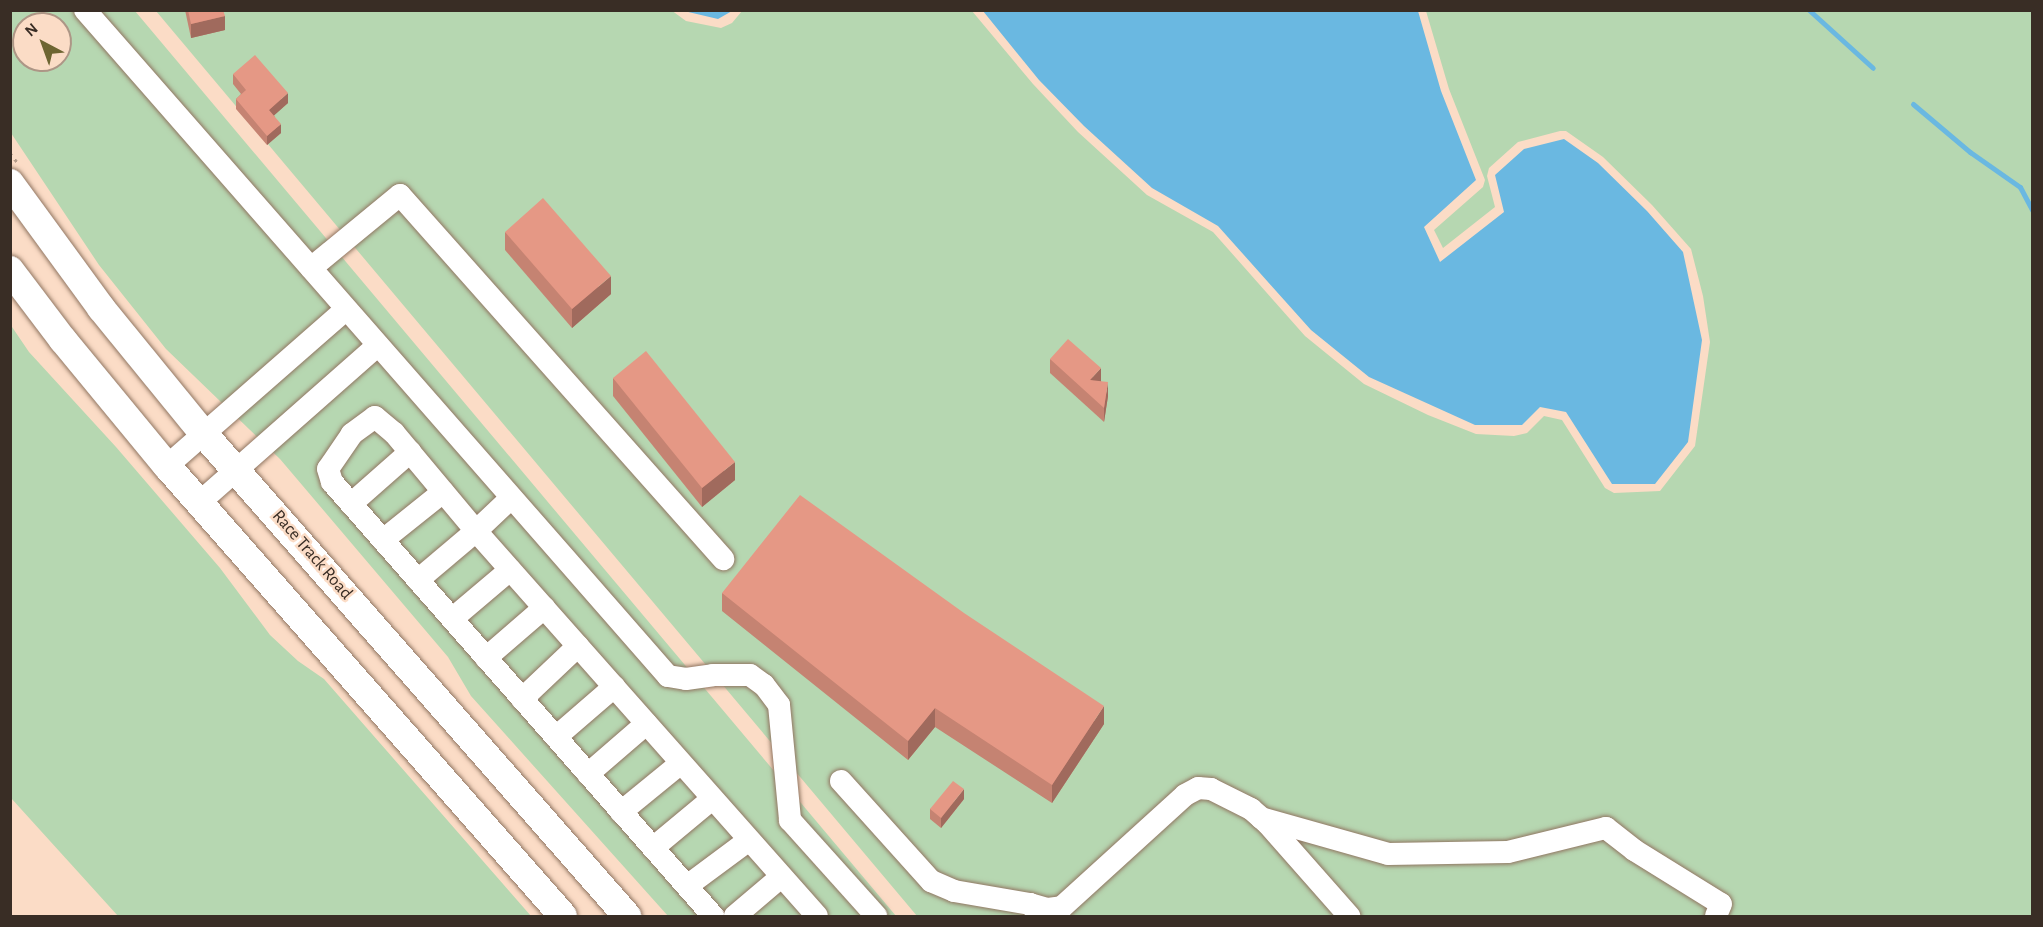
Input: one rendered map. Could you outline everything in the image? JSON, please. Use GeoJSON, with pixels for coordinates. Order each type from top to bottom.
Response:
{"type":"FeatureCollection","features":[{"type":"Feature","properties":{"kind":"main road","name":"Race Track Road"},"geometry":{"type":"LineString","coordinates":[[10,183],[100,308],[203,433],[627,916]]}},
{"type":"Feature","properties":{"kind":"main road"},"geometry":{"type":"LineString","coordinates":[[10,270],[63,340],[167,466],[563,916]]}},
{"type":"Feature","properties":{"kind":"lane"},"geometry":{"type":"LineString","coordinates":[[85,10],[311,268],[345,310],[668,676],[686,679],[714,675],[750,675],[765,685],[779,705],[790,820],[876,916]]}},
{"type":"Feature","properties":{"kind":"lane"},"geometry":{"type":"LineString","coordinates":[[311,268],[400,195],[723,559]]}},
{"type":"Feature","properties":{"kind":"lane"},"geometry":{"type":"LineString","coordinates":[[167,466],[345,310]]}},
{"type":"Feature","properties":{"kind":"lane"},"geometry":{"type":"LineString","coordinates":[[200,502],[378,345]]}},
{"type":"Feature","properties":{"kind":"lane"},"geometry":{"type":"LineString","coordinates":[[713,916],[332,482],[328,469],[352,434],[375,417],[394,433],[510,570],[782,877],[811,915]]}},
{"type":"Feature","properties":{"kind":"lane"},"geometry":{"type":"LineString","coordinates":[[351,504],[410,452]]}},
{"type":"Feature","properties":{"kind":"lane"},"geometry":{"type":"LineString","coordinates":[[383,540],[443,492]]}},
{"type":"Feature","properties":{"kind":"lane"},"geometry":{"type":"LineString","coordinates":[[418,580],[511,498]]}},
{"type":"Feature","properties":{"kind":"lane"},"geometry":{"type":"LineString","coordinates":[[452,619],[510,570]]}},
{"type":"Feature","properties":{"kind":"lane"},"geometry":{"type":"LineString","coordinates":[[486,658],[544,608]]}},
{"type":"Feature","properties":{"kind":"lane"},"geometry":{"type":"LineString","coordinates":[[522,699],[578,646]]}},
{"type":"Feature","properties":{"kind":"lane"},"geometry":{"type":"LineString","coordinates":[[556,737],[614,687]]}},
{"type":"Feature","properties":{"kind":"lane"},"geometry":{"type":"LineString","coordinates":[[588,774],[646,724]]}},
{"type":"Feature","properties":{"kind":"lane"},"geometry":{"type":"LineString","coordinates":[[621,812],[681,763]]}},
{"type":"Feature","properties":{"kind":"lane"},"geometry":{"type":"LineString","coordinates":[[841,781],[931,881],[954,891],[1036,910],[1062,907],[1185,795],[1198,788],[1211,789],[1223,794],[1262,818],[1388,854],[1508,852],[1605,828],[1634,850],[1721,904],[1716,916]]}},
{"type":"Feature","properties":{"kind":"lane"},"geometry":{"type":"LineString","coordinates":[[653,848],[712,799]]}},
{"type":"Feature","properties":{"kind":"lane"},"geometry":{"type":"LineString","coordinates":[[1262,818],[1349,916]]}},
{"type":"Feature","properties":{"kind":"lane"},"geometry":{"type":"LineString","coordinates":[[687,886],[749,840]]}},
{"type":"Feature","properties":{"kind":"lane"},"geometry":{"type":"LineString","coordinates":[[735,916],[782,877]]}},
{"type":"Feature","properties":{"kind":"green space"},"geometry":{"type":"Polygon","coordinates":[[[671,10],[686,21],[721,28],[732,23],[742,11],[972,11],[1033,84],[1078,132],[1147,195],[1213,232],[1305,336],[1364,384],[1428,415],[1476,434],[1514,436],[1527,433],[1544,416],[1562,420],[1605,488],[1614,493],[1660,491],[1695,446],[1710,342],[1703,296],[1691,249],[1652,205],[1603,157],[1566,131],[1518,142],[1489,168],[1487,176],[1495,207],[1443,248],[1434,230],[1483,187],[1485,180],[1449,89],[1426,11],[2032,11],[2032,916],[917,916],[156,11],[671,10]]]}},
{"type":"Feature","properties":{"kind":"green space"},"geometry":{"type":"Polygon","coordinates":[[[10,11],[135,11],[896,916],[668,916],[471,696],[448,657],[280,459],[166,349],[99,265],[11,133],[10,11]]]}},
{"type":"Feature","properties":{"kind":"green space"},"geometry":{"type":"Polygon","coordinates":[[[10,324],[29,352],[116,447],[220,568],[270,635],[298,661],[324,679],[531,916],[118,916],[11,798],[10,324]]]}},
{"type":"Feature","properties":{"kind":"water"},"geometry":{"type":"Polygon","coordinates":[[[684,11],[732,11],[718,19],[684,11]]]}},
{"type":"Feature","properties":{"kind":"water"},"geometry":{"type":"Polygon","coordinates":[[[983,11],[1418,11],[1441,91],[1476,180],[1424,227],[1440,262],[1504,212],[1495,175],[1524,149],[1564,139],[1598,163],[1647,211],[1683,252],[1702,340],[1688,442],[1655,484],[1612,484],[1566,412],[1540,407],[1522,425],[1475,425],[1369,377],[1311,330],[1218,226],[1152,188],[1084,126],[1039,80],[983,11]]]}},
{"type":"Feature","properties":{"kind":"building"},"geometry":{"type":"Polygon","coordinates":[[[188,10],[223,10],[225,16],[191,24],[188,10]]]}},
{"type":"Feature","properties":{"kind":"building"},"geometry":{"type":"Polygon","coordinates":[[[255,55],[288,93],[269,110],[281,124],[267,136],[236,99],[246,90],[233,74],[255,55]]]}},
{"type":"Feature","properties":{"kind":"building"},"geometry":{"type":"Polygon","coordinates":[[[543,198],[611,276],[572,309],[505,232],[543,198]]]}},
{"type":"Feature","properties":{"kind":"building"},"geometry":{"type":"Polygon","coordinates":[[[1068,339],[1101,368],[1090,380],[1108,382],[1104,408],[1050,359],[1068,339]]]}},
{"type":"Feature","properties":{"kind":"building"},"geometry":{"type":"Polygon","coordinates":[[[646,351],[735,462],[702,488],[613,378],[646,351]]]}},
{"type":"Feature","properties":{"kind":"building"},"geometry":{"type":"Polygon","coordinates":[[[800,495],[964,613],[1104,706],[1052,785],[935,708],[908,741],[722,593],[800,495]]]}},
{"type":"Feature","properties":{"kind":"building"},"geometry":{"type":"Polygon","coordinates":[[[953,781],[964,789],[941,818],[930,809],[953,781]]]}},
{"type":"Feature","properties":{"kind":"waterway"},"geometry":{"type":"LineString","coordinates":[[1809,10],[1873,68]]}},
{"type":"Feature","properties":{"kind":"waterway"},"geometry":{"type":"LineString","coordinates":[[1913,104],[1970,152],[2020,187],[2032,210]]}}]}
